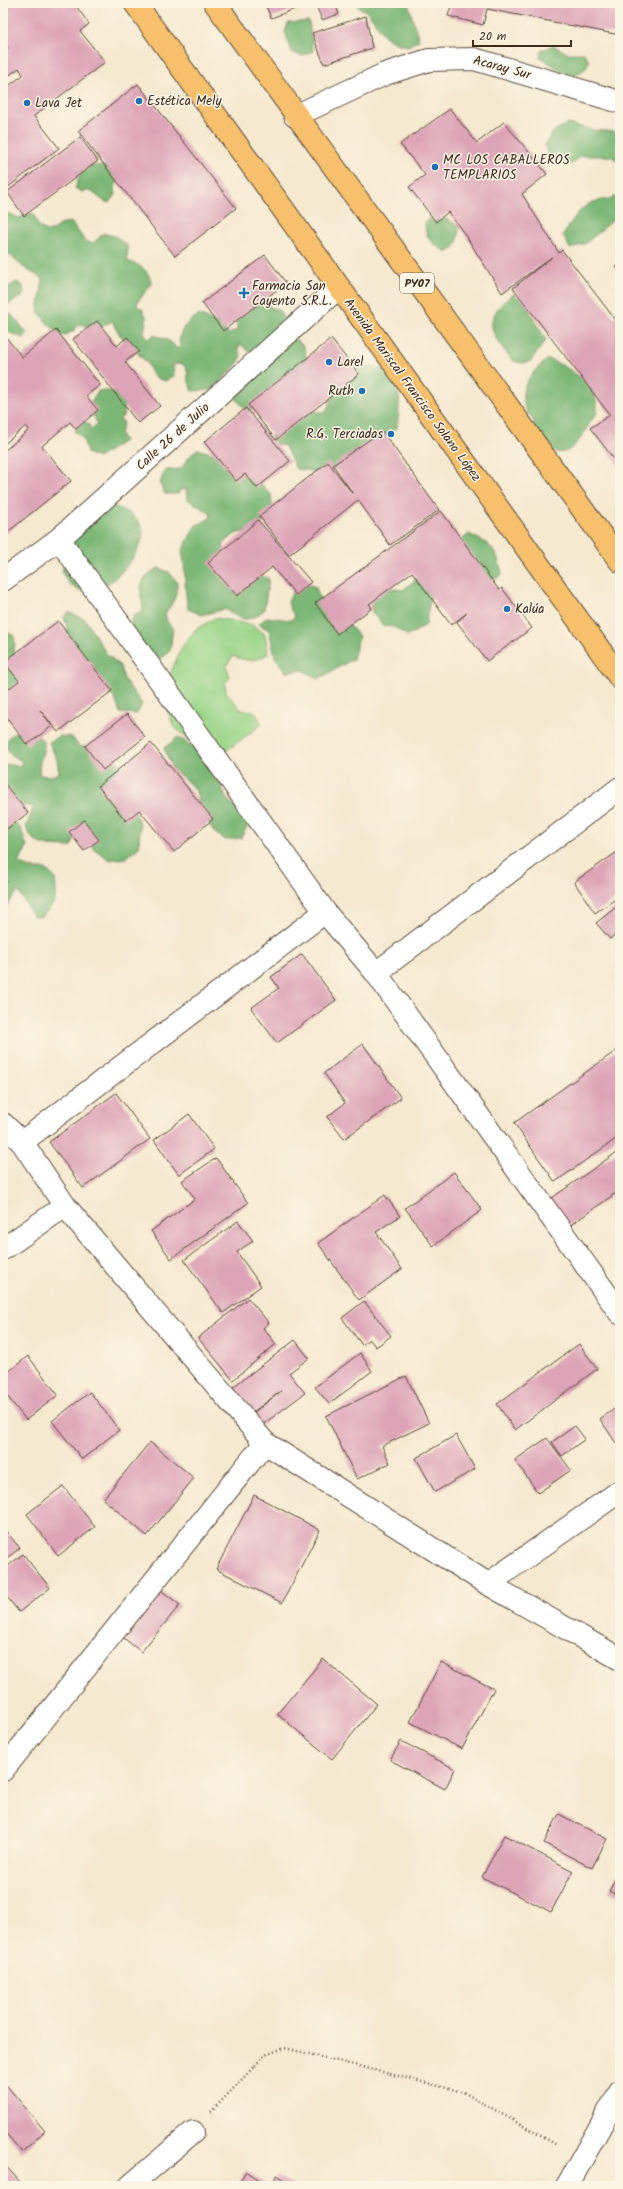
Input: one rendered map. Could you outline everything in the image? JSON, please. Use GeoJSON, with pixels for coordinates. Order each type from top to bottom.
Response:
{"type":"FeatureCollection","features":[{"type":"Feature","properties":{"kind":"main road","name":"Avenida Mariscal Francisco Solano López"},"geometry":{"type":"LineString","coordinates":[[135,3],[338,288],[620,678]]}},
{"type":"Feature","properties":{"kind":"main road","name":"PY07"},"geometry":{"type":"LineString","coordinates":[[215,3],[295,116],[620,561]]}},
{"type":"Feature","properties":{"kind":"street","name":"Acaray Sur"},"geometry":{"type":"LineString","coordinates":[[295,116],[385,74],[429,60],[474,59],[620,102]]}},
{"type":"Feature","properties":{"kind":"street","name":"Calle 26 de Julio"},"geometry":{"type":"LineString","coordinates":[[3,580],[59,539],[338,288]]}},
{"type":"Feature","properties":{"kind":"street"},"geometry":{"type":"LineString","coordinates":[[59,539],[325,912],[376,973],[620,1313]]}},
{"type":"Feature","properties":{"kind":"street"},"geometry":{"type":"LineString","coordinates":[[376,973],[620,788]]}},
{"type":"Feature","properties":{"kind":"street"},"geometry":{"type":"LineString","coordinates":[[22,1142],[325,912]]}},
{"type":"Feature","properties":{"kind":"street"},"geometry":{"type":"LineString","coordinates":[[3,1124],[22,1142],[65,1206],[265,1443],[488,1584],[620,1659]]}},
{"type":"Feature","properties":{"kind":"street"},"geometry":{"type":"LineString","coordinates":[[3,1249],[65,1206]]}},
{"type":"Feature","properties":{"kind":"street"},"geometry":{"type":"LineString","coordinates":[[3,1770],[265,1443]]}},
{"type":"Feature","properties":{"kind":"street"},"geometry":{"type":"LineString","coordinates":[[488,1584],[620,1491]]}},
{"type":"Feature","properties":{"kind":"street"},"geometry":{"type":"LineString","coordinates":[[567,2186],[620,2091]]}},
{"type":"Feature","properties":{"kind":"street"},"geometry":{"type":"LineString","coordinates":[[130,2186],[193,2132]]}},
{"type":"Feature","properties":{"kind":"path"},"geometry":{"type":"LineString","coordinates":[[193,2132],[266,2055],[285,2048],[463,2092],[535,2131],[581,2160]]}},
{"type":"Feature","properties":{"kind":"green space"},"geometry":{"type":"Polygon","coordinates":[[[355,3],[408,3],[419,40],[408,46],[393,42],[384,35],[369,14],[358,7],[355,3]]]}},
{"type":"Feature","properties":{"kind":"green space"},"geometry":{"type":"Polygon","coordinates":[[[309,21],[313,51],[302,56],[292,53],[285,32],[288,23],[309,21]]]}},
{"type":"Feature","properties":{"kind":"green space"},"geometry":{"type":"Polygon","coordinates":[[[553,45],[567,53],[584,53],[589,61],[586,68],[575,76],[566,74],[540,57],[541,51],[553,45]]]}},
{"type":"Feature","properties":{"kind":"green space"},"geometry":{"type":"Polygon","coordinates":[[[568,124],[594,130],[620,132],[620,163],[611,156],[580,156],[572,164],[548,159],[545,144],[555,130],[568,124]]]}},
{"type":"Feature","properties":{"kind":"green space"},"geometry":{"type":"Polygon","coordinates":[[[87,165],[113,167],[120,180],[115,186],[116,195],[109,203],[101,199],[93,192],[82,192],[75,188],[83,168],[87,165]]]}},
{"type":"Feature","properties":{"kind":"green space"},"geometry":{"type":"Polygon","coordinates":[[[620,197],[620,217],[613,220],[586,243],[570,249],[563,235],[579,211],[593,202],[620,197]]]}},
{"type":"Feature","properties":{"kind":"green space"},"geometry":{"type":"Polygon","coordinates":[[[9,213],[18,218],[33,213],[39,227],[49,232],[63,223],[71,222],[86,242],[94,243],[103,233],[117,237],[128,247],[127,261],[144,269],[150,280],[151,285],[138,301],[137,306],[142,309],[147,318],[144,332],[148,340],[153,335],[160,337],[170,342],[177,349],[180,347],[179,342],[181,332],[191,320],[200,315],[219,325],[229,334],[237,330],[237,312],[257,296],[270,307],[280,311],[289,333],[304,347],[307,359],[269,388],[271,396],[266,405],[247,411],[237,400],[231,383],[261,356],[247,351],[241,344],[238,348],[241,356],[239,362],[213,390],[192,391],[188,379],[187,369],[181,363],[173,365],[174,376],[165,381],[154,377],[147,363],[120,335],[112,321],[93,331],[83,324],[75,327],[74,331],[63,336],[48,324],[38,311],[43,279],[23,267],[11,256],[3,252],[3,217],[9,213]]]}},
{"type":"Feature","properties":{"kind":"green space"},"geometry":{"type":"Polygon","coordinates":[[[429,218],[436,223],[438,220],[447,219],[459,227],[458,238],[454,248],[447,252],[431,241],[425,230],[425,224],[429,218]]]}},
{"type":"Feature","properties":{"kind":"green space"},"geometry":{"type":"Polygon","coordinates":[[[17,282],[23,286],[24,292],[22,297],[3,307],[3,290],[17,282]]]}},
{"type":"Feature","properties":{"kind":"green space"},"geometry":{"type":"Polygon","coordinates":[[[513,294],[525,303],[546,340],[530,362],[522,363],[513,361],[494,334],[492,327],[492,319],[496,312],[513,294]]]}},
{"type":"Feature","properties":{"kind":"green space"},"geometry":{"type":"Polygon","coordinates":[[[3,314],[11,314],[27,333],[24,338],[3,330],[3,314]]]}},
{"type":"Feature","properties":{"kind":"green space"},"geometry":{"type":"Polygon","coordinates":[[[548,359],[565,367],[581,378],[593,393],[596,402],[596,414],[581,438],[571,448],[560,452],[554,451],[538,436],[535,431],[533,420],[527,412],[523,400],[523,393],[528,380],[532,374],[548,359]]]}},
{"type":"Feature","properties":{"kind":"green space"},"geometry":{"type":"Polygon","coordinates":[[[365,367],[380,368],[388,372],[397,385],[399,394],[399,412],[397,428],[346,462],[324,473],[296,469],[285,446],[271,443],[273,421],[298,412],[325,412],[343,379],[348,374],[365,367]]]}},
{"type":"Feature","properties":{"kind":"green space"},"geometry":{"type":"Polygon","coordinates":[[[105,390],[119,394],[125,402],[124,414],[120,420],[124,422],[120,433],[124,441],[98,458],[87,453],[83,438],[75,432],[76,425],[80,421],[88,423],[91,429],[97,424],[92,411],[92,400],[98,391],[105,390]]]}},
{"type":"Feature","properties":{"kind":"green space"},"geometry":{"type":"Polygon","coordinates":[[[197,449],[225,457],[239,473],[257,480],[271,494],[273,513],[256,528],[235,534],[223,544],[224,561],[269,579],[264,610],[249,619],[240,618],[225,609],[202,615],[188,609],[182,551],[195,526],[210,518],[211,514],[187,499],[186,489],[180,490],[178,494],[165,494],[160,483],[165,470],[181,469],[188,458],[197,449]]]}},
{"type":"Feature","properties":{"kind":"green space"},"geometry":{"type":"Polygon","coordinates":[[[108,503],[136,518],[142,527],[143,536],[139,548],[131,561],[108,584],[95,590],[82,591],[71,585],[62,573],[69,535],[108,503]]]}},
{"type":"Feature","properties":{"kind":"green space"},"geometry":{"type":"Polygon","coordinates":[[[469,534],[483,541],[495,553],[502,574],[498,578],[480,578],[459,542],[469,534]]]}},
{"type":"Feature","properties":{"kind":"green space"},"geometry":{"type":"Polygon","coordinates":[[[158,568],[169,572],[177,582],[174,599],[171,606],[165,613],[167,621],[173,629],[170,651],[156,662],[126,632],[134,615],[143,610],[141,591],[143,581],[151,572],[158,568]]]}},
{"type":"Feature","properties":{"kind":"green space"},"geometry":{"type":"Polygon","coordinates":[[[420,576],[432,589],[426,625],[408,636],[394,627],[384,626],[372,613],[371,596],[381,587],[403,590],[420,576]]]}},
{"type":"Feature","properties":{"kind":"green space"},"geometry":{"type":"Polygon","coordinates":[[[303,583],[316,587],[319,597],[324,604],[348,624],[359,637],[353,659],[318,679],[303,670],[286,672],[275,657],[269,630],[259,624],[267,617],[291,620],[295,616],[290,609],[288,602],[295,587],[303,583]]]}},
{"type":"Feature","properties":{"kind":"green space"},"geometry":{"type":"Polygon","coordinates":[[[68,612],[85,619],[106,653],[120,666],[124,679],[142,704],[137,714],[120,713],[115,699],[96,677],[94,663],[81,654],[67,638],[67,626],[64,617],[68,612]]]}},
{"type":"Feature","properties":{"kind":"green space"},"geometry":{"type":"Polygon","coordinates":[[[215,618],[250,624],[265,634],[268,654],[250,660],[233,656],[226,666],[230,677],[225,683],[226,692],[241,710],[254,711],[262,724],[226,751],[207,753],[174,727],[161,695],[182,647],[196,629],[215,618]]]}},
{"type":"Feature","properties":{"kind":"green space"},"geometry":{"type":"Polygon","coordinates":[[[3,630],[14,636],[15,645],[13,650],[23,676],[11,712],[3,722],[3,630]]]}},
{"type":"Feature","properties":{"kind":"green space"},"geometry":{"type":"Polygon","coordinates":[[[23,726],[44,741],[39,771],[40,775],[51,776],[59,773],[57,760],[49,742],[60,736],[72,737],[79,746],[97,749],[120,764],[122,777],[136,809],[136,816],[140,824],[139,847],[126,858],[110,860],[94,849],[88,834],[78,832],[71,847],[44,845],[38,843],[29,834],[26,827],[34,806],[15,806],[3,793],[3,764],[20,766],[22,761],[11,755],[6,747],[8,738],[23,726]]]}},
{"type":"Feature","properties":{"kind":"green space"},"geometry":{"type":"Polygon","coordinates":[[[178,737],[201,752],[220,782],[226,798],[242,813],[247,821],[247,827],[241,838],[226,840],[215,833],[204,816],[195,789],[172,768],[164,748],[178,737]]]}},
{"type":"Feature","properties":{"kind":"green space"},"geometry":{"type":"Polygon","coordinates":[[[8,815],[21,829],[27,847],[18,863],[34,869],[46,869],[55,878],[55,900],[50,908],[41,917],[33,916],[18,891],[3,911],[3,893],[5,890],[3,886],[3,816],[8,815]]]}},
{"type":"Feature","properties":{"kind":"building","name":"Lava Jet"},"geometry":{"type":"Polygon","coordinates":[[[3,3],[74,3],[89,24],[80,31],[105,62],[34,116],[59,148],[3,191],[3,90],[23,75],[19,68],[4,79],[3,78],[3,52],[8,48],[3,41],[3,3]]]}},
{"type":"Feature","properties":{"kind":"building"},"geometry":{"type":"Polygon","coordinates":[[[265,3],[311,3],[271,18],[265,3]]]}},
{"type":"Feature","properties":{"kind":"building"},"geometry":{"type":"Polygon","coordinates":[[[315,3],[335,3],[339,14],[322,20],[315,3]]]}},
{"type":"Feature","properties":{"kind":"building"},"geometry":{"type":"Polygon","coordinates":[[[452,3],[620,3],[620,35],[487,9],[483,25],[448,16],[452,3]]]}},
{"type":"Feature","properties":{"kind":"building"},"geometry":{"type":"Polygon","coordinates":[[[366,16],[372,48],[324,64],[312,33],[366,16]]]}},
{"type":"Feature","properties":{"kind":"building"},"geometry":{"type":"Polygon","coordinates":[[[138,84],[236,208],[175,256],[78,131],[138,84]]]}},
{"type":"Feature","properties":{"kind":"building"},"geometry":{"type":"Polygon","coordinates":[[[450,109],[477,143],[504,122],[547,174],[522,194],[559,253],[562,250],[614,318],[620,314],[620,467],[590,428],[610,415],[513,288],[552,257],[502,293],[466,236],[448,212],[436,222],[409,187],[425,175],[400,144],[450,109]]]}},
{"type":"Feature","properties":{"kind":"building"},"geometry":{"type":"Polygon","coordinates":[[[80,137],[98,161],[24,216],[7,192],[80,137]]]}},
{"type":"Feature","properties":{"kind":"building","name":"Farmacia San Cayento S.R.L."},"geometry":{"type":"Polygon","coordinates":[[[265,255],[286,283],[223,331],[202,303],[265,255]]]}},
{"type":"Feature","properties":{"kind":"building"},"geometry":{"type":"Polygon","coordinates":[[[620,264],[620,273],[616,267],[620,264]]]}},
{"type":"Feature","properties":{"kind":"building"},"geometry":{"type":"Polygon","coordinates":[[[97,321],[117,346],[127,337],[139,351],[125,362],[160,406],[138,423],[73,339],[97,321]]]}},
{"type":"Feature","properties":{"kind":"building"},"geometry":{"type":"Polygon","coordinates":[[[56,330],[100,385],[86,396],[98,410],[76,429],[70,422],[42,446],[71,481],[3,536],[3,452],[29,430],[26,426],[3,445],[3,338],[5,336],[22,357],[56,330]]]}},
{"type":"Feature","properties":{"kind":"building"},"geometry":{"type":"Polygon","coordinates":[[[331,339],[359,374],[276,440],[248,405],[331,339]]]}},
{"type":"Feature","properties":{"kind":"building"},"geometry":{"type":"Polygon","coordinates":[[[246,408],[290,461],[257,488],[245,474],[236,481],[204,442],[246,408]]]}},
{"type":"Feature","properties":{"kind":"building"},"geometry":{"type":"Polygon","coordinates":[[[382,431],[439,510],[390,545],[358,500],[289,555],[259,516],[328,462],[353,494],[333,465],[382,431]]]}},
{"type":"Feature","properties":{"kind":"building"},"geometry":{"type":"Polygon","coordinates":[[[441,511],[499,590],[502,588],[532,628],[487,661],[457,622],[467,613],[451,625],[412,572],[369,604],[372,608],[337,634],[315,603],[441,511]]]}},
{"type":"Feature","properties":{"kind":"building"},"geometry":{"type":"Polygon","coordinates":[[[258,520],[311,582],[296,595],[272,567],[237,596],[208,563],[258,520]]]}},
{"type":"Feature","properties":{"kind":"building"},"geometry":{"type":"Polygon","coordinates":[[[58,621],[112,691],[58,732],[40,710],[52,726],[27,745],[3,712],[3,693],[19,681],[4,662],[58,621]]]}},
{"type":"Feature","properties":{"kind":"building"},"geometry":{"type":"Polygon","coordinates":[[[127,714],[145,737],[103,770],[85,746],[127,714]]]}},
{"type":"Feature","properties":{"kind":"building"},"geometry":{"type":"Polygon","coordinates":[[[151,743],[213,819],[174,852],[139,810],[126,821],[98,786],[151,743]]]}},
{"type":"Feature","properties":{"kind":"building"},"geometry":{"type":"Polygon","coordinates":[[[3,782],[28,813],[4,831],[3,829],[3,782]]]}},
{"type":"Feature","properties":{"kind":"building"},"geometry":{"type":"Polygon","coordinates":[[[84,820],[99,840],[84,851],[69,832],[84,820]]]}},
{"type":"Feature","properties":{"kind":"building"},"geometry":{"type":"Polygon","coordinates":[[[620,850],[620,896],[595,913],[574,882],[620,850]]]}},
{"type":"Feature","properties":{"kind":"building"},"geometry":{"type":"Polygon","coordinates":[[[3,877],[7,882],[3,885],[3,877]]]}},
{"type":"Feature","properties":{"kind":"building"},"geometry":{"type":"Polygon","coordinates":[[[620,904],[620,930],[610,939],[596,923],[620,904]]]}},
{"type":"Feature","properties":{"kind":"building"},"geometry":{"type":"Polygon","coordinates":[[[302,954],[336,1000],[277,1043],[251,1008],[279,988],[271,977],[302,954]]]}},
{"type":"Feature","properties":{"kind":"building"},"geometry":{"type":"Polygon","coordinates":[[[363,1044],[401,1098],[344,1139],[327,1117],[345,1103],[324,1073],[363,1044]]]}},
{"type":"Feature","properties":{"kind":"building"},"geometry":{"type":"Polygon","coordinates":[[[620,1048],[620,1136],[555,1182],[514,1123],[620,1048]]]}},
{"type":"Feature","properties":{"kind":"building"},"geometry":{"type":"Polygon","coordinates":[[[116,1093],[150,1139],[83,1188],[49,1142],[116,1093]]]}},
{"type":"Feature","properties":{"kind":"building"},"geometry":{"type":"Polygon","coordinates":[[[189,1114],[214,1149],[179,1175],[154,1140],[189,1114]]]}},
{"type":"Feature","properties":{"kind":"building"},"geometry":{"type":"Polygon","coordinates":[[[620,1150],[620,1190],[568,1227],[549,1200],[620,1150]]]}},
{"type":"Feature","properties":{"kind":"building"},"geometry":{"type":"Polygon","coordinates":[[[216,1158],[248,1203],[171,1259],[151,1231],[195,1199],[182,1181],[216,1158]]]}},
{"type":"Feature","properties":{"kind":"building"},"geometry":{"type":"Polygon","coordinates":[[[454,1172],[482,1210],[433,1246],[405,1208],[454,1172]]]}},
{"type":"Feature","properties":{"kind":"building"},"geometry":{"type":"Polygon","coordinates":[[[385,1195],[400,1216],[376,1232],[402,1269],[359,1300],[318,1243],[385,1195]]]}},
{"type":"Feature","properties":{"kind":"building"},"geometry":{"type":"Polygon","coordinates":[[[238,1221],[253,1241],[237,1252],[261,1286],[223,1313],[184,1260],[238,1221]]]}},
{"type":"Feature","properties":{"kind":"building"},"geometry":{"type":"Polygon","coordinates":[[[248,1298],[269,1323],[263,1328],[276,1344],[233,1380],[198,1338],[248,1298]]]}},
{"type":"Feature","properties":{"kind":"building"},"geometry":{"type":"Polygon","coordinates":[[[364,1301],[391,1336],[376,1347],[369,1339],[362,1345],[342,1318],[364,1301]]]}},
{"type":"Feature","properties":{"kind":"building"},"geometry":{"type":"Polygon","coordinates":[[[295,1340],[309,1358],[289,1373],[305,1393],[262,1425],[253,1413],[281,1391],[252,1413],[233,1387],[295,1340]]]}},
{"type":"Feature","properties":{"kind":"building"},"geometry":{"type":"Polygon","coordinates":[[[579,1344],[597,1369],[515,1430],[497,1404],[579,1344]]]}},
{"type":"Feature","properties":{"kind":"building"},"geometry":{"type":"Polygon","coordinates":[[[360,1353],[372,1371],[329,1404],[315,1387],[360,1353]]]}},
{"type":"Feature","properties":{"kind":"building"},"geometry":{"type":"Polygon","coordinates":[[[28,1356],[58,1395],[26,1420],[3,1391],[3,1376],[28,1356]]]}},
{"type":"Feature","properties":{"kind":"building"},"geometry":{"type":"Polygon","coordinates":[[[406,1376],[429,1423],[382,1446],[390,1463],[357,1479],[326,1416],[406,1376]]]}},
{"type":"Feature","properties":{"kind":"building"},"geometry":{"type":"Polygon","coordinates":[[[90,1392],[119,1430],[82,1459],[52,1421],[90,1392]]]}},
{"type":"Feature","properties":{"kind":"building"},"geometry":{"type":"Polygon","coordinates":[[[620,1405],[620,1440],[616,1443],[600,1419],[620,1405]]]}},
{"type":"Feature","properties":{"kind":"building"},"geometry":{"type":"Polygon","coordinates":[[[575,1426],[585,1439],[562,1456],[552,1442],[575,1426]]]}},
{"type":"Feature","properties":{"kind":"building"},"geometry":{"type":"Polygon","coordinates":[[[456,1435],[475,1469],[435,1492],[416,1458],[456,1435]]]}},
{"type":"Feature","properties":{"kind":"building"},"geometry":{"type":"Polygon","coordinates":[[[547,1438],[571,1470],[538,1493],[515,1460],[547,1438]]]}},
{"type":"Feature","properties":{"kind":"building"},"geometry":{"type":"Polygon","coordinates":[[[150,1442],[194,1478],[147,1536],[103,1499],[150,1442]]]}},
{"type":"Feature","properties":{"kind":"building"},"geometry":{"type":"Polygon","coordinates":[[[63,1486],[95,1527],[58,1556],[27,1514],[63,1486]]]}},
{"type":"Feature","properties":{"kind":"building"},"geometry":{"type":"Polygon","coordinates":[[[254,1495],[320,1530],[282,1603],[216,1569],[254,1495]]]}},
{"type":"Feature","properties":{"kind":"building"},"geometry":{"type":"Polygon","coordinates":[[[3,1528],[20,1548],[3,1561],[3,1528]]]}},
{"type":"Feature","properties":{"kind":"building"},"geometry":{"type":"Polygon","coordinates":[[[23,1554],[50,1588],[19,1612],[3,1592],[3,1570],[23,1554]]]}},
{"type":"Feature","properties":{"kind":"building"},"geometry":{"type":"Polygon","coordinates":[[[157,1587],[180,1605],[141,1652],[119,1634],[157,1587]]]}},
{"type":"Feature","properties":{"kind":"building"},"geometry":{"type":"Polygon","coordinates":[[[323,1659],[377,1704],[332,1759],[277,1714],[323,1659]]]}},
{"type":"Feature","properties":{"kind":"building"},"geometry":{"type":"Polygon","coordinates":[[[441,1662],[494,1689],[462,1749],[410,1722],[441,1662]]]}},
{"type":"Feature","properties":{"kind":"building"},"geometry":{"type":"Polygon","coordinates":[[[401,1741],[455,1769],[445,1789],[390,1760],[401,1741]]]}},
{"type":"Feature","properties":{"kind":"building"},"geometry":{"type":"Polygon","coordinates":[[[559,1814],[607,1839],[592,1868],[544,1843],[559,1814]]]}},
{"type":"Feature","properties":{"kind":"building"},"geometry":{"type":"Polygon","coordinates":[[[504,1835],[573,1871],[551,1912],[482,1877],[504,1835]]]}},
{"type":"Feature","properties":{"kind":"building"},"geometry":{"type":"Polygon","coordinates":[[[617,1875],[620,1877],[620,1897],[609,1891],[617,1875]]]}},
{"type":"Feature","properties":{"kind":"building"},"geometry":{"type":"Polygon","coordinates":[[[7,2086],[45,2131],[22,2152],[3,2130],[3,2090],[7,2086]]]}},
{"type":"Feature","properties":{"kind":"building"},"geometry":{"type":"Polygon","coordinates":[[[3,2163],[22,2184],[19,2186],[3,2186],[3,2163]]]}},
{"type":"Feature","properties":{"kind":"building"},"geometry":{"type":"Polygon","coordinates":[[[246,2171],[269,2186],[237,2186],[246,2171]]]}},
{"type":"Feature","properties":{"kind":"building"},"geometry":{"type":"Polygon","coordinates":[[[277,2175],[294,2186],[270,2186],[277,2175]]]}},
{"type":"Feature","properties":{"kind":"place","name":"Estética Mely"},"geometry":{"type":"Point","coordinates":[139,101]}},
{"type":"Feature","properties":{"kind":"place","name":"Lava Jet"},"geometry":{"type":"Point","coordinates":[27,103]}},
{"type":"Feature","properties":{"kind":"place","name":"MC LOS CABALLEROS TEMPLARIOS"},"geometry":{"type":"Point","coordinates":[435,167]}},
{"type":"Feature","properties":{"kind":"place","name":"Farmacia San Cayento S.R.L."},"geometry":{"type":"Point","coordinates":[244,293]}},
{"type":"Feature","properties":{"kind":"place","name":"Larel"},"geometry":{"type":"Point","coordinates":[329,362]}},
{"type":"Feature","properties":{"kind":"place","name":"Ruth"},"geometry":{"type":"Point","coordinates":[362,391]}},
{"type":"Feature","properties":{"kind":"place","name":"R.G. Terciadas"},"geometry":{"type":"Point","coordinates":[391,434]}},
{"type":"Feature","properties":{"kind":"place","name":"Kalúa"},"geometry":{"type":"Point","coordinates":[507,609]}}]}
